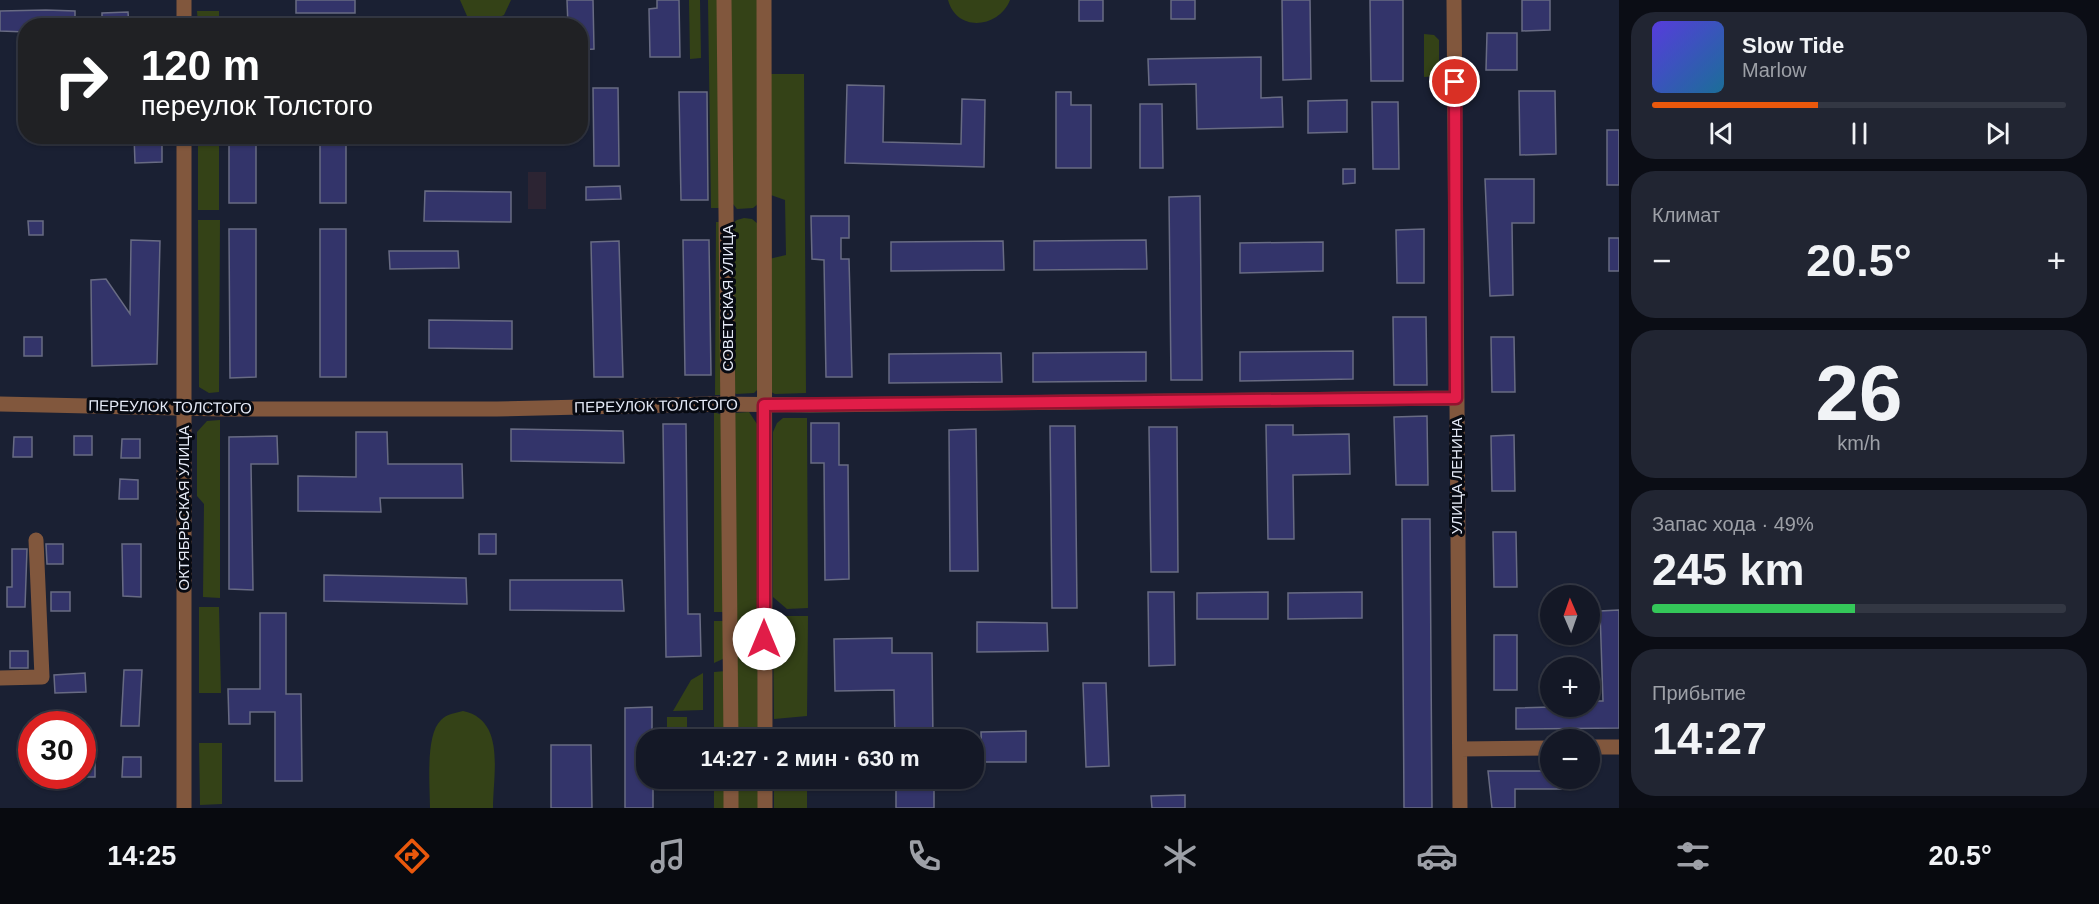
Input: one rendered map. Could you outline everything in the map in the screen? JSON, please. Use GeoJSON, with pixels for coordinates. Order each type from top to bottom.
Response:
{"type":"FeatureCollection","features":[{"type":"Feature","properties":{"kind":"street"},"geometry":{"type":"LineString","coordinates":[[184,0],[184,18]]}},
{"type":"Feature","properties":{"kind":"street","name":"СОВЕТСКАЯ УЛИЦА"},"geometry":{"type":"LineString","coordinates":[[724,0],[731,729]]}},
{"type":"Feature","properties":{"kind":"street"},"geometry":{"type":"LineString","coordinates":[[764,0],[765,729]]}},
{"type":"Feature","properties":{"kind":"street","name":"УЛИЦА ЛЕНИНА"},"geometry":{"type":"LineString","coordinates":[[1454,0],[1460,808]]}},
{"type":"Feature","properties":{"kind":"street","name":"ОКТЯБРЬСКАЯ УЛИЦА"},"geometry":{"type":"LineString","coordinates":[[184,144],[184,808]]}},
{"type":"Feature","properties":{"kind":"street","name":"ПЕРЕУЛОК ТОЛСТОГО"},"geometry":{"type":"LineString","coordinates":[[0,404],[184,406],[222,409],[497,409],[1456,398]]}},
{"type":"Feature","properties":{"kind":"street"},"geometry":{"type":"LineString","coordinates":[[0,678],[42,677],[36,540]]}},
{"type":"Feature","properties":{"kind":"street"},"geometry":{"type":"LineString","coordinates":[[1600,747],[1619,747]]}},
{"type":"Feature","properties":{"kind":"street"},"geometry":{"type":"LineString","coordinates":[[1460,749],[1540,748]]}},
{"type":"Feature","properties":{"kind":"street"},"geometry":{"type":"LineString","coordinates":[[731,789],[731,808]]}},
{"type":"Feature","properties":{"kind":"street"},"geometry":{"type":"LineString","coordinates":[[765,789],[765,808]]}},
{"type":"Feature","properties":{"kind":"shaded area"},"geometry":{"type":"Polygon","coordinates":[[[528,172],[546,172],[546,209],[528,209],[528,172]]]}},
{"type":"Feature","properties":{"kind":"green space"},"geometry":{"type":"Polygon","coordinates":[[[460,0],[511,0],[504,15],[497,18],[467,16],[460,0]]]}},
{"type":"Feature","properties":{"kind":"green space"},"geometry":{"type":"Polygon","coordinates":[[[689,0],[700,0],[701,58],[690,59],[689,0]]]}},
{"type":"Feature","properties":{"kind":"green space"},"geometry":{"type":"Polygon","coordinates":[[[708,0],[718,0],[720,208],[711,208],[708,0]]]}},
{"type":"Feature","properties":{"kind":"green space"},"geometry":{"type":"Polygon","coordinates":[[[730,0],[758,0],[758,204],[753,208],[737,209],[733,204],[730,0]]]}},
{"type":"Feature","properties":{"kind":"green space"},"geometry":{"type":"Polygon","coordinates":[[[948,0],[1010,0],[997,16],[978,23],[960,18],[953,11],[948,0]]]}},
{"type":"Feature","properties":{"kind":"green space"},"geometry":{"type":"Polygon","coordinates":[[[197,11],[219,11],[219,18],[198,18],[197,11]]]}},
{"type":"Feature","properties":{"kind":"green space"},"geometry":{"type":"Polygon","coordinates":[[[1424,34],[1434,35],[1439,40],[1439,76],[1424,77],[1424,34]]]}},
{"type":"Feature","properties":{"kind":"green space"},"geometry":{"type":"Polygon","coordinates":[[[767,74],[804,74],[806,393],[775,394],[769,391],[769,259],[786,255],[785,200],[768,194],[767,74]]]}},
{"type":"Feature","properties":{"kind":"green space"},"geometry":{"type":"Polygon","coordinates":[[[198,144],[219,144],[219,210],[198,210],[198,144]]]}},
{"type":"Feature","properties":{"kind":"green space"},"geometry":{"type":"Polygon","coordinates":[[[744,218],[752,219],[758,224],[758,389],[754,393],[736,394],[732,390],[732,224],[744,218]]]}},
{"type":"Feature","properties":{"kind":"green space"},"geometry":{"type":"Polygon","coordinates":[[[198,220],[220,220],[219,392],[209,393],[199,387],[198,220]]]}},
{"type":"Feature","properties":{"kind":"green space"},"geometry":{"type":"Polygon","coordinates":[[[716,222],[724,222],[724,395],[715,395],[716,222]]]}},
{"type":"Feature","properties":{"kind":"green space"},"geometry":{"type":"Polygon","coordinates":[[[714,412],[722,415],[726,612],[714,612],[714,412]]]}},
{"type":"Feature","properties":{"kind":"green space"},"geometry":{"type":"Polygon","coordinates":[[[749,412],[757,424],[758,729],[736,729],[734,413],[749,412]]]}},
{"type":"Feature","properties":{"kind":"green space"},"geometry":{"type":"Polygon","coordinates":[[[783,418],[807,418],[808,608],[787,609],[773,597],[773,432],[777,423],[783,418]]]}},
{"type":"Feature","properties":{"kind":"green space"},"geometry":{"type":"Polygon","coordinates":[[[220,420],[220,598],[203,597],[204,504],[197,496],[197,432],[207,421],[220,420]]]}},
{"type":"Feature","properties":{"kind":"green space"},"geometry":{"type":"Polygon","coordinates":[[[199,607],[219,607],[221,693],[199,693],[199,607]]]}},
{"type":"Feature","properties":{"kind":"green space"},"geometry":{"type":"Polygon","coordinates":[[[785,616],[808,616],[807,716],[774,719],[773,627],[778,619],[785,616]]]}},
{"type":"Feature","properties":{"kind":"green space"},"geometry":{"type":"Polygon","coordinates":[[[714,621],[726,621],[725,658],[714,663],[714,621]]]}},
{"type":"Feature","properties":{"kind":"green space"},"geometry":{"type":"Polygon","coordinates":[[[726,671],[726,729],[714,729],[714,672],[726,671]]]}},
{"type":"Feature","properties":{"kind":"green space"},"geometry":{"type":"Polygon","coordinates":[[[703,673],[703,710],[673,711],[691,680],[703,673]]]}},
{"type":"Feature","properties":{"kind":"green space"},"geometry":{"type":"Polygon","coordinates":[[[463,711],[477,716],[486,725],[491,737],[495,765],[493,808],[430,808],[430,749],[436,727],[443,718],[463,711]]]}},
{"type":"Feature","properties":{"kind":"green space"},"geometry":{"type":"Polygon","coordinates":[[[667,717],[687,717],[687,729],[667,729],[667,717]]]}},
{"type":"Feature","properties":{"kind":"green space"},"geometry":{"type":"Polygon","coordinates":[[[199,743],[222,743],[222,804],[200,805],[199,743]]]}},
{"type":"Feature","properties":{"kind":"green space"},"geometry":{"type":"Polygon","coordinates":[[[714,789],[727,789],[727,808],[714,808],[714,789]]]}},
{"type":"Feature","properties":{"kind":"green space"},"geometry":{"type":"Polygon","coordinates":[[[736,789],[758,789],[758,808],[737,808],[736,789]]]}},
{"type":"Feature","properties":{"kind":"green space"},"geometry":{"type":"Polygon","coordinates":[[[774,789],[807,789],[807,808],[774,808],[774,789]]]}},
{"type":"Feature","properties":{"kind":"building"},"geometry":{"type":"Polygon","coordinates":[[[296,0],[355,0],[355,13],[296,13],[296,0]]]}},
{"type":"Feature","properties":{"kind":"building"},"geometry":{"type":"Polygon","coordinates":[[[567,0],[593,0],[594,49],[588,49],[588,18],[568,18],[567,0]]]}},
{"type":"Feature","properties":{"kind":"building"},"geometry":{"type":"Polygon","coordinates":[[[657,0],[679,0],[680,57],[650,57],[649,9],[657,8],[657,0]]]}},
{"type":"Feature","properties":{"kind":"building"},"geometry":{"type":"Polygon","coordinates":[[[1079,0],[1103,0],[1103,21],[1079,21],[1079,0]]]}},
{"type":"Feature","properties":{"kind":"building"},"geometry":{"type":"Polygon","coordinates":[[[1171,0],[1195,0],[1195,19],[1171,19],[1171,0]]]}},
{"type":"Feature","properties":{"kind":"building"},"geometry":{"type":"Polygon","coordinates":[[[1282,0],[1310,0],[1311,79],[1283,80],[1282,0]]]}},
{"type":"Feature","properties":{"kind":"building"},"geometry":{"type":"Polygon","coordinates":[[[1370,0],[1403,0],[1403,81],[1371,81],[1370,0]]]}},
{"type":"Feature","properties":{"kind":"building"},"geometry":{"type":"Polygon","coordinates":[[[1522,0],[1550,0],[1550,30],[1522,31],[1522,0]]]}},
{"type":"Feature","properties":{"kind":"building"},"geometry":{"type":"Polygon","coordinates":[[[0,11],[75,11],[75,18],[18,18],[18,32],[0,31],[0,11]]]}},
{"type":"Feature","properties":{"kind":"building"},"geometry":{"type":"Polygon","coordinates":[[[128,12],[128,18],[102,18],[102,13],[128,12]]]}},
{"type":"Feature","properties":{"kind":"building"},"geometry":{"type":"Polygon","coordinates":[[[1487,33],[1517,33],[1517,70],[1486,70],[1487,33]]]}},
{"type":"Feature","properties":{"kind":"building"},"geometry":{"type":"Polygon","coordinates":[[[1261,57],[1261,98],[1282,97],[1283,127],[1197,129],[1196,84],[1149,85],[1148,59],[1261,57]]]}},
{"type":"Feature","properties":{"kind":"building"},"geometry":{"type":"Polygon","coordinates":[[[847,85],[884,86],[883,142],[961,144],[962,99],[985,100],[984,167],[845,163],[847,85]]]}},
{"type":"Feature","properties":{"kind":"building"},"geometry":{"type":"Polygon","coordinates":[[[593,88],[618,88],[619,166],[594,166],[593,88]]]}},
{"type":"Feature","properties":{"kind":"building"},"geometry":{"type":"Polygon","coordinates":[[[1519,91],[1555,91],[1556,154],[1520,155],[1519,91]]]}},
{"type":"Feature","properties":{"kind":"building"},"geometry":{"type":"Polygon","coordinates":[[[679,92],[707,92],[708,200],[681,200],[679,92]]]}},
{"type":"Feature","properties":{"kind":"building"},"geometry":{"type":"Polygon","coordinates":[[[1056,92],[1071,92],[1071,105],[1091,105],[1091,168],[1056,168],[1056,92]]]}},
{"type":"Feature","properties":{"kind":"building"},"geometry":{"type":"Polygon","coordinates":[[[1347,100],[1347,132],[1308,133],[1308,101],[1347,100]]]}},
{"type":"Feature","properties":{"kind":"building"},"geometry":{"type":"Polygon","coordinates":[[[1372,102],[1398,102],[1399,169],[1373,169],[1372,102]]]}},
{"type":"Feature","properties":{"kind":"building"},"geometry":{"type":"Polygon","coordinates":[[[1140,104],[1162,104],[1163,168],[1140,168],[1140,104]]]}},
{"type":"Feature","properties":{"kind":"building"},"geometry":{"type":"Polygon","coordinates":[[[1607,130],[1619,130],[1619,185],[1607,185],[1607,130]]]}},
{"type":"Feature","properties":{"kind":"building"},"geometry":{"type":"Polygon","coordinates":[[[134,144],[162,144],[162,162],[135,163],[134,144]]]}},
{"type":"Feature","properties":{"kind":"building"},"geometry":{"type":"Polygon","coordinates":[[[229,144],[256,144],[256,203],[229,203],[229,144]]]}},
{"type":"Feature","properties":{"kind":"building"},"geometry":{"type":"Polygon","coordinates":[[[320,144],[346,144],[346,203],[320,203],[320,144]]]}},
{"type":"Feature","properties":{"kind":"building"},"geometry":{"type":"Polygon","coordinates":[[[1343,169],[1355,169],[1355,183],[1343,184],[1343,169]]]}},
{"type":"Feature","properties":{"kind":"building"},"geometry":{"type":"Polygon","coordinates":[[[1485,179],[1534,179],[1534,223],[1512,223],[1513,295],[1490,296],[1485,179]]]}},
{"type":"Feature","properties":{"kind":"building"},"geometry":{"type":"Polygon","coordinates":[[[620,186],[621,199],[586,200],[586,187],[620,186]]]}},
{"type":"Feature","properties":{"kind":"building"},"geometry":{"type":"Polygon","coordinates":[[[425,191],[511,192],[511,222],[424,221],[425,191]]]}},
{"type":"Feature","properties":{"kind":"building"},"geometry":{"type":"Polygon","coordinates":[[[1200,196],[1202,380],[1171,380],[1169,197],[1200,196]]]}},
{"type":"Feature","properties":{"kind":"building"},"geometry":{"type":"Polygon","coordinates":[[[811,216],[849,216],[849,238],[841,238],[841,259],[849,259],[852,377],[826,377],[824,260],[812,259],[811,216]]]}},
{"type":"Feature","properties":{"kind":"building"},"geometry":{"type":"Polygon","coordinates":[[[28,221],[43,221],[43,235],[29,235],[28,221]]]}},
{"type":"Feature","properties":{"kind":"building"},"geometry":{"type":"Polygon","coordinates":[[[229,229],[256,229],[256,377],[230,378],[229,229]]]}},
{"type":"Feature","properties":{"kind":"building"},"geometry":{"type":"Polygon","coordinates":[[[320,229],[346,229],[346,377],[320,377],[320,229]]]}},
{"type":"Feature","properties":{"kind":"building"},"geometry":{"type":"Polygon","coordinates":[[[1424,229],[1424,283],[1397,283],[1396,230],[1424,229]]]}},
{"type":"Feature","properties":{"kind":"building"},"geometry":{"type":"Polygon","coordinates":[[[1609,238],[1619,238],[1619,271],[1609,271],[1609,238]]]}},
{"type":"Feature","properties":{"kind":"building"},"geometry":{"type":"Polygon","coordinates":[[[131,240],[160,241],[157,364],[92,366],[91,280],[106,279],[130,314],[131,240]]]}},
{"type":"Feature","properties":{"kind":"building"},"geometry":{"type":"Polygon","coordinates":[[[683,240],[709,240],[711,375],[685,375],[683,240]]]}},
{"type":"Feature","properties":{"kind":"building"},"geometry":{"type":"Polygon","coordinates":[[[1146,240],[1147,269],[1034,270],[1034,241],[1146,240]]]}},
{"type":"Feature","properties":{"kind":"building"},"geometry":{"type":"Polygon","coordinates":[[[619,241],[623,377],[594,377],[591,242],[619,241]]]}},
{"type":"Feature","properties":{"kind":"building"},"geometry":{"type":"Polygon","coordinates":[[[1003,241],[1004,270],[891,271],[891,242],[1003,241]]]}},
{"type":"Feature","properties":{"kind":"building"},"geometry":{"type":"Polygon","coordinates":[[[1323,242],[1323,271],[1240,273],[1240,243],[1323,242]]]}},
{"type":"Feature","properties":{"kind":"building"},"geometry":{"type":"Polygon","coordinates":[[[389,251],[458,251],[459,268],[390,269],[389,251]]]}},
{"type":"Feature","properties":{"kind":"building"},"geometry":{"type":"Polygon","coordinates":[[[1393,317],[1426,317],[1427,385],[1394,385],[1393,317]]]}},
{"type":"Feature","properties":{"kind":"building"},"geometry":{"type":"Polygon","coordinates":[[[429,320],[512,321],[512,349],[429,348],[429,320]]]}},
{"type":"Feature","properties":{"kind":"building"},"geometry":{"type":"Polygon","coordinates":[[[24,337],[42,337],[42,356],[24,356],[24,337]]]}},
{"type":"Feature","properties":{"kind":"building"},"geometry":{"type":"Polygon","coordinates":[[[1491,337],[1514,337],[1515,392],[1492,392],[1491,337]]]}},
{"type":"Feature","properties":{"kind":"building"},"geometry":{"type":"Polygon","coordinates":[[[1353,351],[1353,379],[1240,381],[1240,352],[1353,351]]]}},
{"type":"Feature","properties":{"kind":"building"},"geometry":{"type":"Polygon","coordinates":[[[1146,352],[1146,381],[1033,382],[1033,353],[1146,352]]]}},
{"type":"Feature","properties":{"kind":"building"},"geometry":{"type":"Polygon","coordinates":[[[1001,353],[1002,382],[889,383],[889,354],[1001,353]]]}},
{"type":"Feature","properties":{"kind":"building"},"geometry":{"type":"Polygon","coordinates":[[[1427,416],[1428,485],[1396,485],[1394,417],[1427,416]]]}},
{"type":"Feature","properties":{"kind":"building"},"geometry":{"type":"Polygon","coordinates":[[[811,423],[839,423],[839,465],[848,465],[849,579],[825,580],[824,463],[811,463],[811,423]]]}},
{"type":"Feature","properties":{"kind":"building"},"geometry":{"type":"Polygon","coordinates":[[[663,424],[686,424],[688,614],[700,614],[701,656],[666,657],[663,424]]]}},
{"type":"Feature","properties":{"kind":"building"},"geometry":{"type":"Polygon","coordinates":[[[1266,425],[1293,425],[1293,435],[1349,434],[1350,474],[1293,475],[1294,539],[1268,539],[1266,425]]]}},
{"type":"Feature","properties":{"kind":"building"},"geometry":{"type":"Polygon","coordinates":[[[1050,426],[1075,426],[1077,608],[1052,608],[1050,426]]]}},
{"type":"Feature","properties":{"kind":"building"},"geometry":{"type":"Polygon","coordinates":[[[1149,427],[1177,427],[1178,572],[1151,572],[1149,427]]]}},
{"type":"Feature","properties":{"kind":"building"},"geometry":{"type":"Polygon","coordinates":[[[511,429],[623,431],[624,463],[511,461],[511,429]]]}},
{"type":"Feature","properties":{"kind":"building"},"geometry":{"type":"Polygon","coordinates":[[[976,429],[978,571],[950,571],[949,430],[976,429]]]}},
{"type":"Feature","properties":{"kind":"building"},"geometry":{"type":"Polygon","coordinates":[[[356,432],[387,432],[388,464],[462,464],[463,498],[380,498],[381,512],[298,511],[298,476],[356,477],[356,432]]]}},
{"type":"Feature","properties":{"kind":"building"},"geometry":{"type":"Polygon","coordinates":[[[1514,435],[1515,491],[1492,491],[1491,436],[1514,435]]]}},
{"type":"Feature","properties":{"kind":"building"},"geometry":{"type":"Polygon","coordinates":[[[74,436],[92,436],[92,455],[74,455],[74,436]]]}},
{"type":"Feature","properties":{"kind":"building"},"geometry":{"type":"Polygon","coordinates":[[[277,436],[278,464],[251,464],[253,590],[229,589],[229,437],[277,436]]]}},
{"type":"Feature","properties":{"kind":"building"},"geometry":{"type":"Polygon","coordinates":[[[14,437],[32,437],[32,457],[13,457],[14,437]]]}},
{"type":"Feature","properties":{"kind":"building"},"geometry":{"type":"Polygon","coordinates":[[[122,439],[140,439],[140,458],[121,458],[122,439]]]}},
{"type":"Feature","properties":{"kind":"building"},"geometry":{"type":"Polygon","coordinates":[[[120,479],[138,480],[138,499],[119,499],[120,479]]]}},
{"type":"Feature","properties":{"kind":"building"},"geometry":{"type":"Polygon","coordinates":[[[1402,519],[1430,519],[1432,808],[1404,808],[1402,519]]]}},
{"type":"Feature","properties":{"kind":"building"},"geometry":{"type":"Polygon","coordinates":[[[1493,532],[1516,532],[1517,587],[1494,587],[1493,532]]]}},
{"type":"Feature","properties":{"kind":"building"},"geometry":{"type":"Polygon","coordinates":[[[479,534],[496,534],[496,554],[479,554],[479,534]]]}},
{"type":"Feature","properties":{"kind":"building"},"geometry":{"type":"Polygon","coordinates":[[[46,544],[63,544],[63,564],[47,564],[46,544]]]}},
{"type":"Feature","properties":{"kind":"building"},"geometry":{"type":"Polygon","coordinates":[[[122,544],[141,544],[141,597],[123,596],[122,544]]]}},
{"type":"Feature","properties":{"kind":"building"},"geometry":{"type":"Polygon","coordinates":[[[12,549],[27,549],[25,607],[7,607],[7,587],[12,587],[12,549]]]}},
{"type":"Feature","properties":{"kind":"building"},"geometry":{"type":"Polygon","coordinates":[[[324,575],[466,578],[467,604],[324,601],[324,575]]]}},
{"type":"Feature","properties":{"kind":"building"},"geometry":{"type":"Polygon","coordinates":[[[510,580],[622,580],[624,611],[510,610],[510,580]]]}},
{"type":"Feature","properties":{"kind":"building"},"geometry":{"type":"Polygon","coordinates":[[[51,592],[70,592],[70,611],[51,611],[51,592]]]}},
{"type":"Feature","properties":{"kind":"building"},"geometry":{"type":"Polygon","coordinates":[[[1148,592],[1174,592],[1175,665],[1149,666],[1148,592]]]}},
{"type":"Feature","properties":{"kind":"building"},"geometry":{"type":"Polygon","coordinates":[[[1268,592],[1268,619],[1197,619],[1197,593],[1268,592]]]}},
{"type":"Feature","properties":{"kind":"building"},"geometry":{"type":"Polygon","coordinates":[[[1362,592],[1362,618],[1288,619],[1288,593],[1362,592]]]}},
{"type":"Feature","properties":{"kind":"building"},"geometry":{"type":"Polygon","coordinates":[[[1619,610],[1619,728],[1516,729],[1516,708],[1540,707],[1540,717],[1600,717],[1600,701],[1603,701],[1600,611],[1619,610]]]}},
{"type":"Feature","properties":{"kind":"building"},"geometry":{"type":"Polygon","coordinates":[[[260,613],[286,613],[286,694],[301,694],[302,781],[275,781],[275,712],[250,712],[250,724],[229,724],[228,689],[260,689],[260,613]]]}},
{"type":"Feature","properties":{"kind":"building"},"geometry":{"type":"Polygon","coordinates":[[[977,622],[1047,623],[1048,651],[977,652],[977,622]]]}},
{"type":"Feature","properties":{"kind":"building"},"geometry":{"type":"Polygon","coordinates":[[[1494,635],[1517,635],[1517,690],[1494,690],[1494,635]]]}},
{"type":"Feature","properties":{"kind":"building"},"geometry":{"type":"Polygon","coordinates":[[[892,638],[892,653],[932,653],[933,729],[895,729],[894,690],[835,691],[834,639],[892,638]]]}},
{"type":"Feature","properties":{"kind":"building"},"geometry":{"type":"Polygon","coordinates":[[[10,651],[28,651],[28,668],[10,668],[10,651]]]}},
{"type":"Feature","properties":{"kind":"building"},"geometry":{"type":"Polygon","coordinates":[[[124,670],[142,670],[139,726],[121,726],[124,670]]]}},
{"type":"Feature","properties":{"kind":"building"},"geometry":{"type":"Polygon","coordinates":[[[85,673],[86,692],[55,693],[54,675],[85,673]]]}},
{"type":"Feature","properties":{"kind":"building"},"geometry":{"type":"Polygon","coordinates":[[[1083,683],[1106,683],[1109,766],[1086,767],[1083,683]]]}},
{"type":"Feature","properties":{"kind":"building"},"geometry":{"type":"Polygon","coordinates":[[[652,707],[652,729],[636,729],[636,789],[653,789],[653,808],[625,808],[625,708],[652,707]]]}},
{"type":"Feature","properties":{"kind":"building"},"geometry":{"type":"Polygon","coordinates":[[[1026,731],[1026,762],[984,762],[984,732],[1026,731]]]}},
{"type":"Feature","properties":{"kind":"building"},"geometry":{"type":"Polygon","coordinates":[[[551,745],[591,745],[592,808],[551,808],[551,745]]]}},
{"type":"Feature","properties":{"kind":"building"},"geometry":{"type":"Polygon","coordinates":[[[123,757],[141,757],[141,777],[122,777],[123,757]]]}},
{"type":"Feature","properties":{"kind":"building"},"geometry":{"type":"Polygon","coordinates":[[[1488,771],[1540,771],[1540,789],[1515,789],[1515,808],[1492,808],[1488,771]]]}},
{"type":"Feature","properties":{"kind":"building"},"geometry":{"type":"Polygon","coordinates":[[[896,789],[934,789],[934,808],[896,808],[896,789]]]}},
{"type":"Feature","properties":{"kind":"building"},"geometry":{"type":"Polygon","coordinates":[[[1185,795],[1185,808],[1152,808],[1151,796],[1185,795]]]}},
{"type":"Feature","properties":{"kind":"route"},"geometry":{"type":"LineString","coordinates":[[764,639],[764,405],[1456,398],[1455,82]]}}]}
